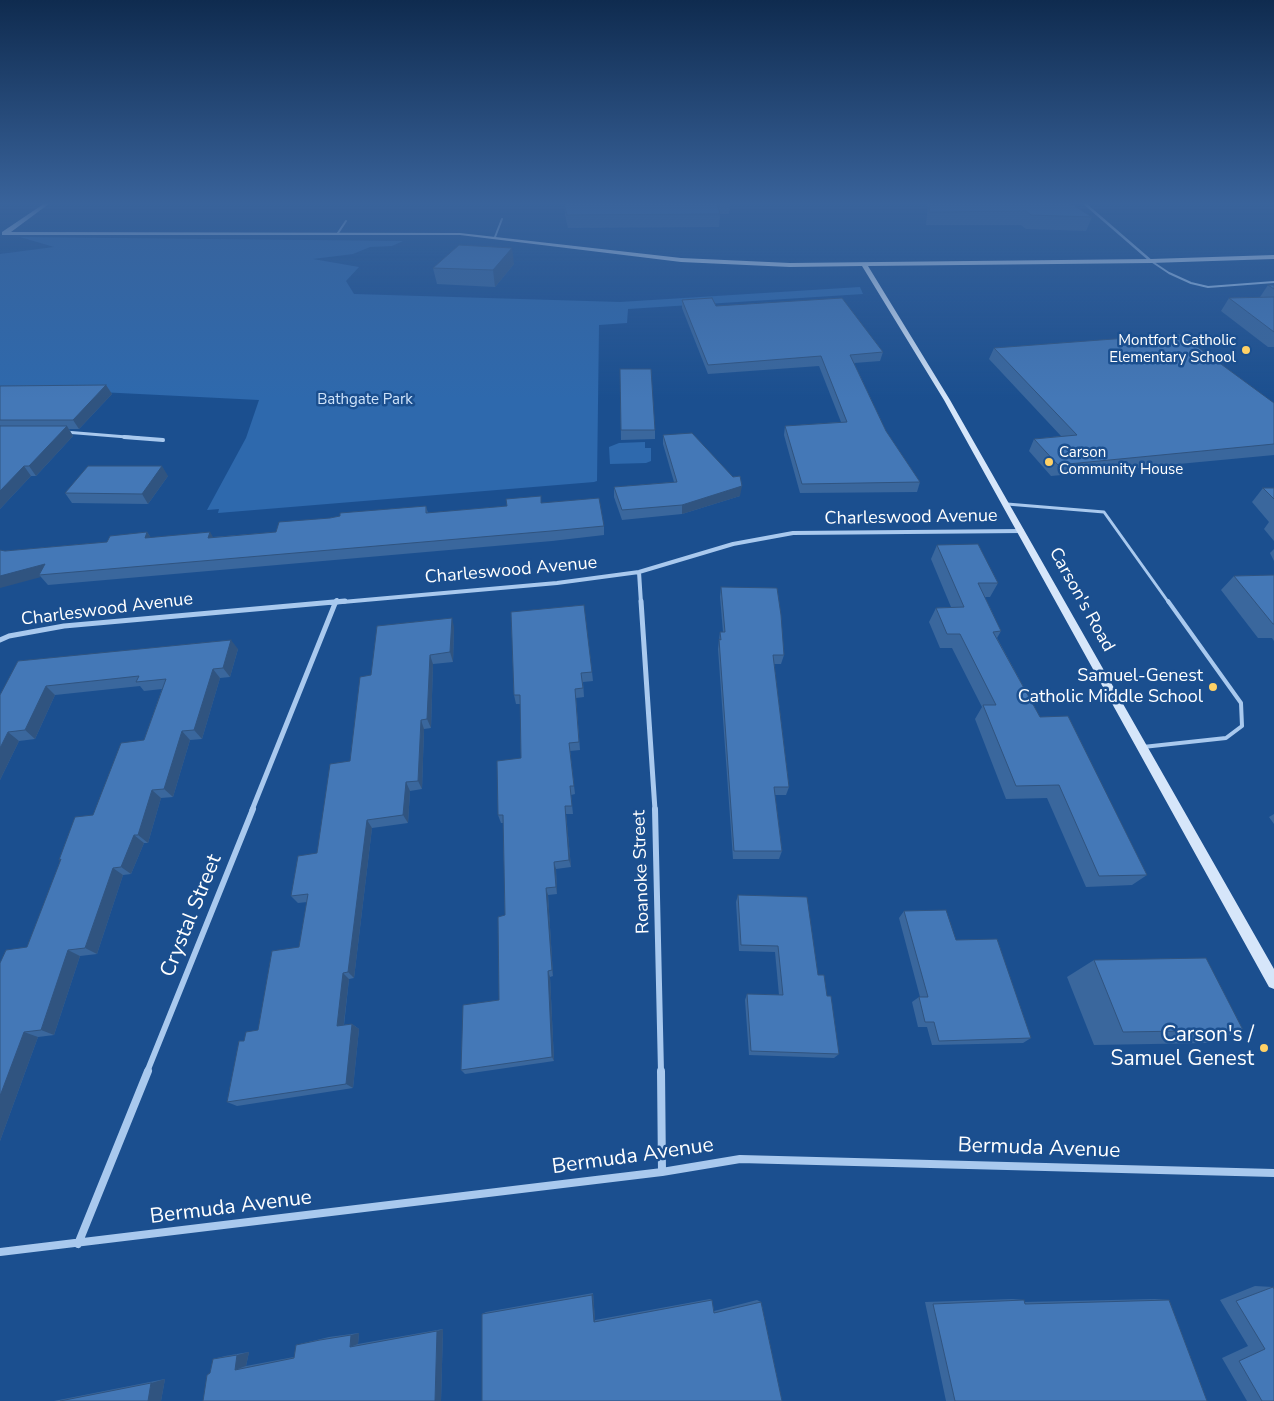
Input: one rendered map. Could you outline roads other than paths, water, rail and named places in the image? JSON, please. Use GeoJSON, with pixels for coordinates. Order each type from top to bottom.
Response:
{"type":"FeatureCollection","features":[{"type":"Feature","properties":{"kind":"street","name":"Carson's Road"},"geometry":{"type":"LineString","coordinates":[[867,268],[947,400],[1007,504],[1274,982]]}},
{"type":"Feature","properties":{"kind":"street"},"geometry":{"type":"LineString","coordinates":[[60,432],[163,440]]}},
{"type":"Feature","properties":{"kind":"street","name":"Charleswood Avenue"},"geometry":{"type":"LineString","coordinates":[[0,640],[9,636],[64,626],[337,600],[557,583],[639,572],[733,544],[793,533],[1022,531]]}},
{"type":"Feature","properties":{"kind":"street","name":"Roanoke Street"},"geometry":{"type":"LineString","coordinates":[[639,572],[658,832],[662,1172]]}},
{"type":"Feature","properties":{"kind":"street","name":"Crystal Street"},"geometry":{"type":"LineString","coordinates":[[78,1244],[337,600]]}},
{"type":"Feature","properties":{"kind":"street","name":"Bermuda Avenue"},"geometry":{"type":"LineString","coordinates":[[0,1252],[662,1172],[740,1158],[1274,1173]]}},
{"type":"Feature","properties":{"kind":"lane"},"geometry":{"type":"LineString","coordinates":[[1162,268],[1191,283],[1208,287],[1274,282]]}},
{"type":"Feature","properties":{"kind":"lane"},"geometry":{"type":"LineString","coordinates":[[1007,504],[1104,512],[1241,703],[1242,726],[1226,738],[1143,747]]}},
{"type":"Feature","properties":{"kind":"place","name":"Montfort Catholic Elementary School"},"geometry":{"type":"Point","coordinates":[1246,350]}},
{"type":"Feature","properties":{"kind":"place","name":"Carson Community House"},"geometry":{"type":"Point","coordinates":[1049,462]}},
{"type":"Feature","properties":{"kind":"place","name":"Samuel-Genest Catholic Middle School"},"geometry":{"type":"Point","coordinates":[1213,687]}},
{"type":"Feature","properties":{"kind":"place","name":"Carson's / Samuel Genest"},"geometry":{"type":"Point","coordinates":[1264,1048]}},
{"type":"Feature","properties":{"kind":"park label","name":"Bathgate Park"},"geometry":{"type":"Point","coordinates":[365,400]}}]}
